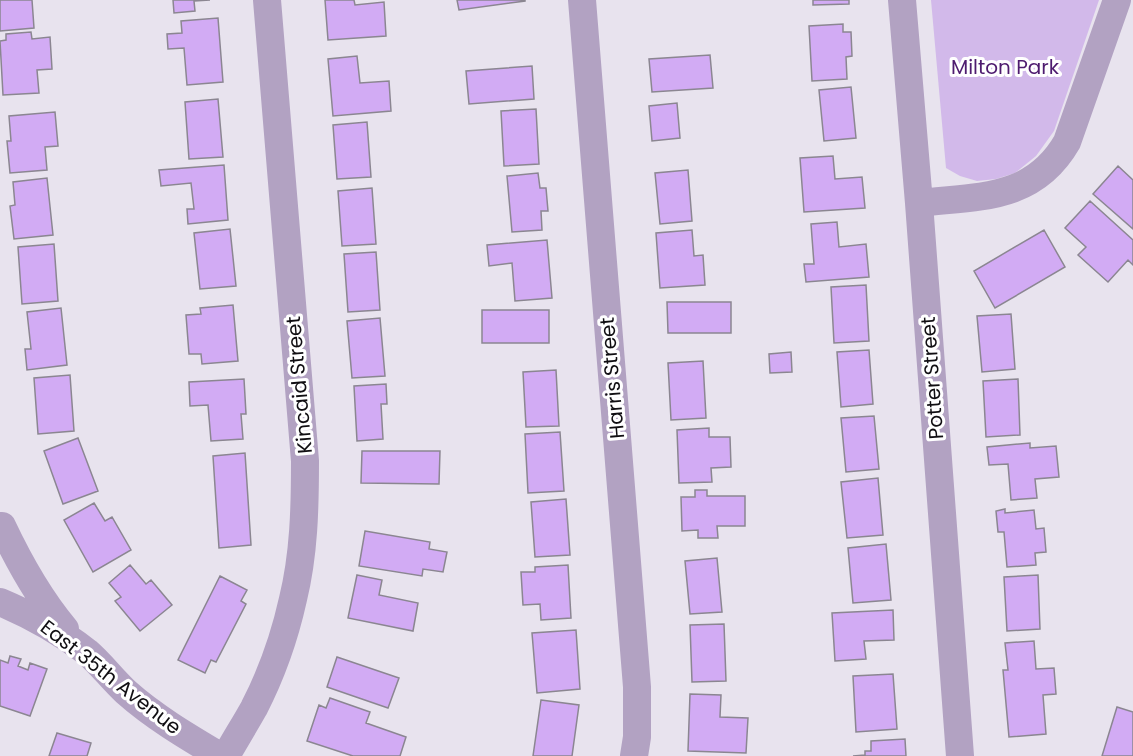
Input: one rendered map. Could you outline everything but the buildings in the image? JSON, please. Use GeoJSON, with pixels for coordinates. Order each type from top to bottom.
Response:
{"type":"FeatureCollection","features":[{"type":"Feature","properties":{"kind":"street","name":"Kincaid Street"},"geometry":{"type":"LineString","coordinates":[[210,753],[254,707],[277,653],[293,600],[302,551],[305,461],[267,0]]}},
{"type":"Feature","properties":{"kind":"street","name":"Harris Street"},"geometry":{"type":"LineString","coordinates":[[582,0],[637,687],[637,737],[634,756]]}},
{"type":"Feature","properties":{"kind":"street","name":"Potter Street"},"geometry":{"type":"LineString","coordinates":[[902,0],[960,756]]}},
{"type":"Feature","properties":{"kind":"street"},"geometry":{"type":"LineString","coordinates":[[919,203],[1000,193],[1018,188],[1032,180],[1059,156],[1067,142],[1117,0]]}},
{"type":"Feature","properties":{"kind":"street"},"geometry":{"type":"LineString","coordinates":[[0,532],[14,550],[51,613],[88,654]]}},
{"type":"Feature","properties":{"kind":"street","name":"East 35th Avenue"},"geometry":{"type":"LineString","coordinates":[[0,602],[58,630],[88,654],[126,692],[210,753]]}},
{"type":"Feature","properties":{"kind":"green space","name":"Milton Park"},"geometry":{"type":"Polygon","coordinates":[[[931,0],[1099,0],[1054,131],[1036,156],[1015,173],[996,179],[977,181],[960,176],[946,168],[931,0]]]}}]}
